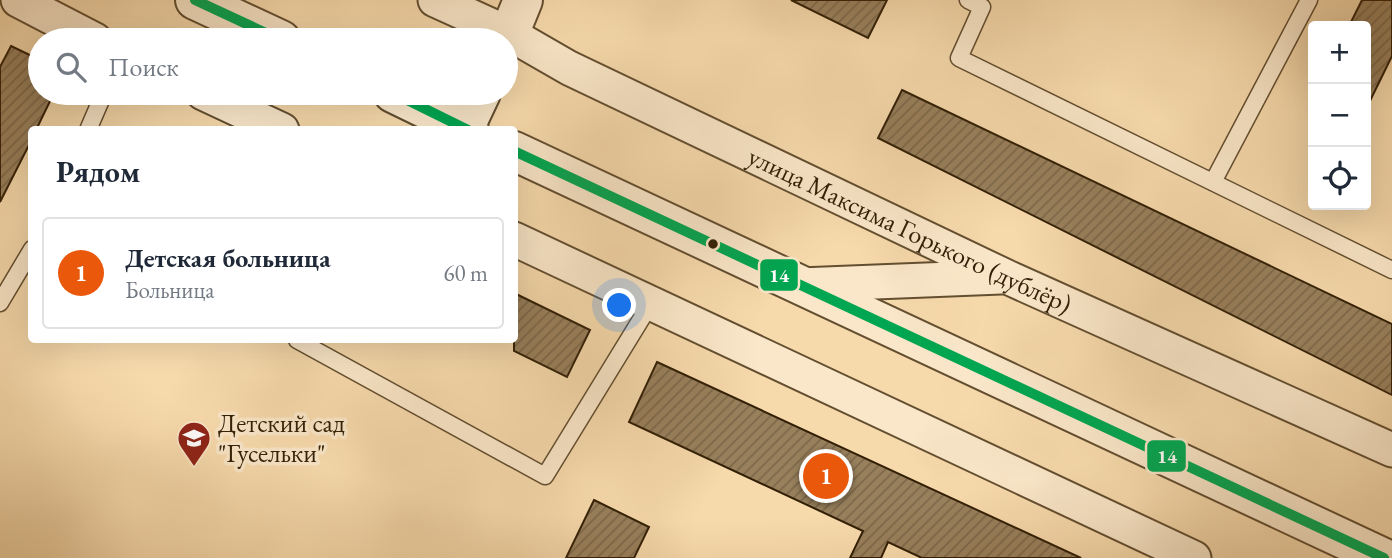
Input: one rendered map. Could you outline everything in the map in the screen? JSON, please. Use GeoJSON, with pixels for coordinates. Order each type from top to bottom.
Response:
{"type":"FeatureCollection","features":[{"type":"Feature","properties":{"kind":"street"},"geometry":{"type":"LineString","coordinates":[[18,0],[71,28]]}},
{"type":"Feature","properties":{"kind":"street"},"geometry":{"type":"LineString","coordinates":[[195,0],[255,28]]}},
{"type":"Feature","properties":{"kind":"street","name":"улица Максима Горького (дублёр)"},"geometry":{"type":"LineString","coordinates":[[435,0],[513,25]]}},
{"type":"Feature","properties":{"kind":"street","name":"улица Максима Горького (дублёр)"},"geometry":{"type":"LineString","coordinates":[[518,29],[569,68],[1007,277],[1392,450]]}},
{"type":"Feature","properties":{"kind":"street"},"geometry":{"type":"LineString","coordinates":[[229,105],[274,126]]}},
{"type":"Feature","properties":{"kind":"street"},"geometry":{"type":"LineString","coordinates":[[418,105],[463,126]]}},
{"type":"Feature","properties":{"kind":"street"},"geometry":{"type":"LineString","coordinates":[[468,126],[476,105]]}},
{"type":"Feature","properties":{"kind":"street"},"geometry":{"type":"LineString","coordinates":[[518,153],[1384,558]]}},
{"type":"Feature","properties":{"kind":"street"},"geometry":{"type":"LineString","coordinates":[[518,241],[1194,558]]}},
{"type":"Feature","properties":{"kind":"street"},"geometry":{"type":"LineString","coordinates":[[800,285],[1007,277]]}},
{"type":"Feature","properties":{"kind":"lane"},"geometry":{"type":"LineString","coordinates":[[1213,183],[1309,0]]}},
{"type":"Feature","properties":{"kind":"lane"},"geometry":{"type":"LineString","coordinates":[[983,2],[959,58],[1392,271]]}},
{"type":"Feature","properties":{"kind":"lane"},"geometry":{"type":"LineString","coordinates":[[90,126],[99,105]]}},
{"type":"Feature","properties":{"kind":"lane"},"geometry":{"type":"LineString","coordinates":[[0,303],[28,255]]}},
{"type":"Feature","properties":{"kind":"lane"},"geometry":{"type":"LineString","coordinates":[[302,343],[545,476],[651,303]]}},
{"type":"Feature","properties":{"kind":"building"},"geometry":{"type":"Polygon","coordinates":[[[791,0],[887,0],[868,38],[791,0]]]}},
{"type":"Feature","properties":{"kind":"building"},"geometry":{"type":"Polygon","coordinates":[[[1362,0],[1392,0],[1392,56],[1371,99],[1371,21],[1352,21],[1362,0]]]}},
{"type":"Feature","properties":{"kind":"building"},"geometry":{"type":"Polygon","coordinates":[[[11,46],[28,54],[28,105],[48,105],[38,126],[28,126],[28,147],[0,202],[0,67],[11,46]]]}},
{"type":"Feature","properties":{"kind":"building"},"geometry":{"type":"Polygon","coordinates":[[[902,90],[1392,324],[1392,395],[878,138],[902,90]]]}},
{"type":"Feature","properties":{"kind":"building"},"geometry":{"type":"Polygon","coordinates":[[[518,295],[590,330],[567,377],[514,351],[514,343],[518,343],[518,295]]]}},
{"type":"Feature","properties":{"kind":"building"},"geometry":{"type":"Polygon","coordinates":[[[657,362],[1081,558],[922,558],[888,542],[881,558],[850,558],[863,531],[629,422],[657,362]]]}},
{"type":"Feature","properties":{"kind":"building"},"geometry":{"type":"Polygon","coordinates":[[[594,500],[649,527],[634,558],[566,558],[594,500]]]}},
{"type":"Feature","properties":{"kind":"transit line","name":"14"},"geometry":{"type":"LineString","coordinates":[[195,0],[255,28]]}},
{"type":"Feature","properties":{"kind":"transit line","name":"14"},"geometry":{"type":"LineString","coordinates":[[417,105],[460,126]]}},
{"type":"Feature","properties":{"kind":"transit line","name":"14"},"geometry":{"type":"LineString","coordinates":[[518,153],[1384,558]]}},
{"type":"Feature","properties":{"kind":"place","name":"Детский сад \"Гусельки\""},"geometry":{"type":"Point","coordinates":[194,468]}},
{"type":"Feature","properties":{"kind":"place","name":"Детская больница"},"geometry":{"type":"Point","coordinates":[826,476]}}]}
